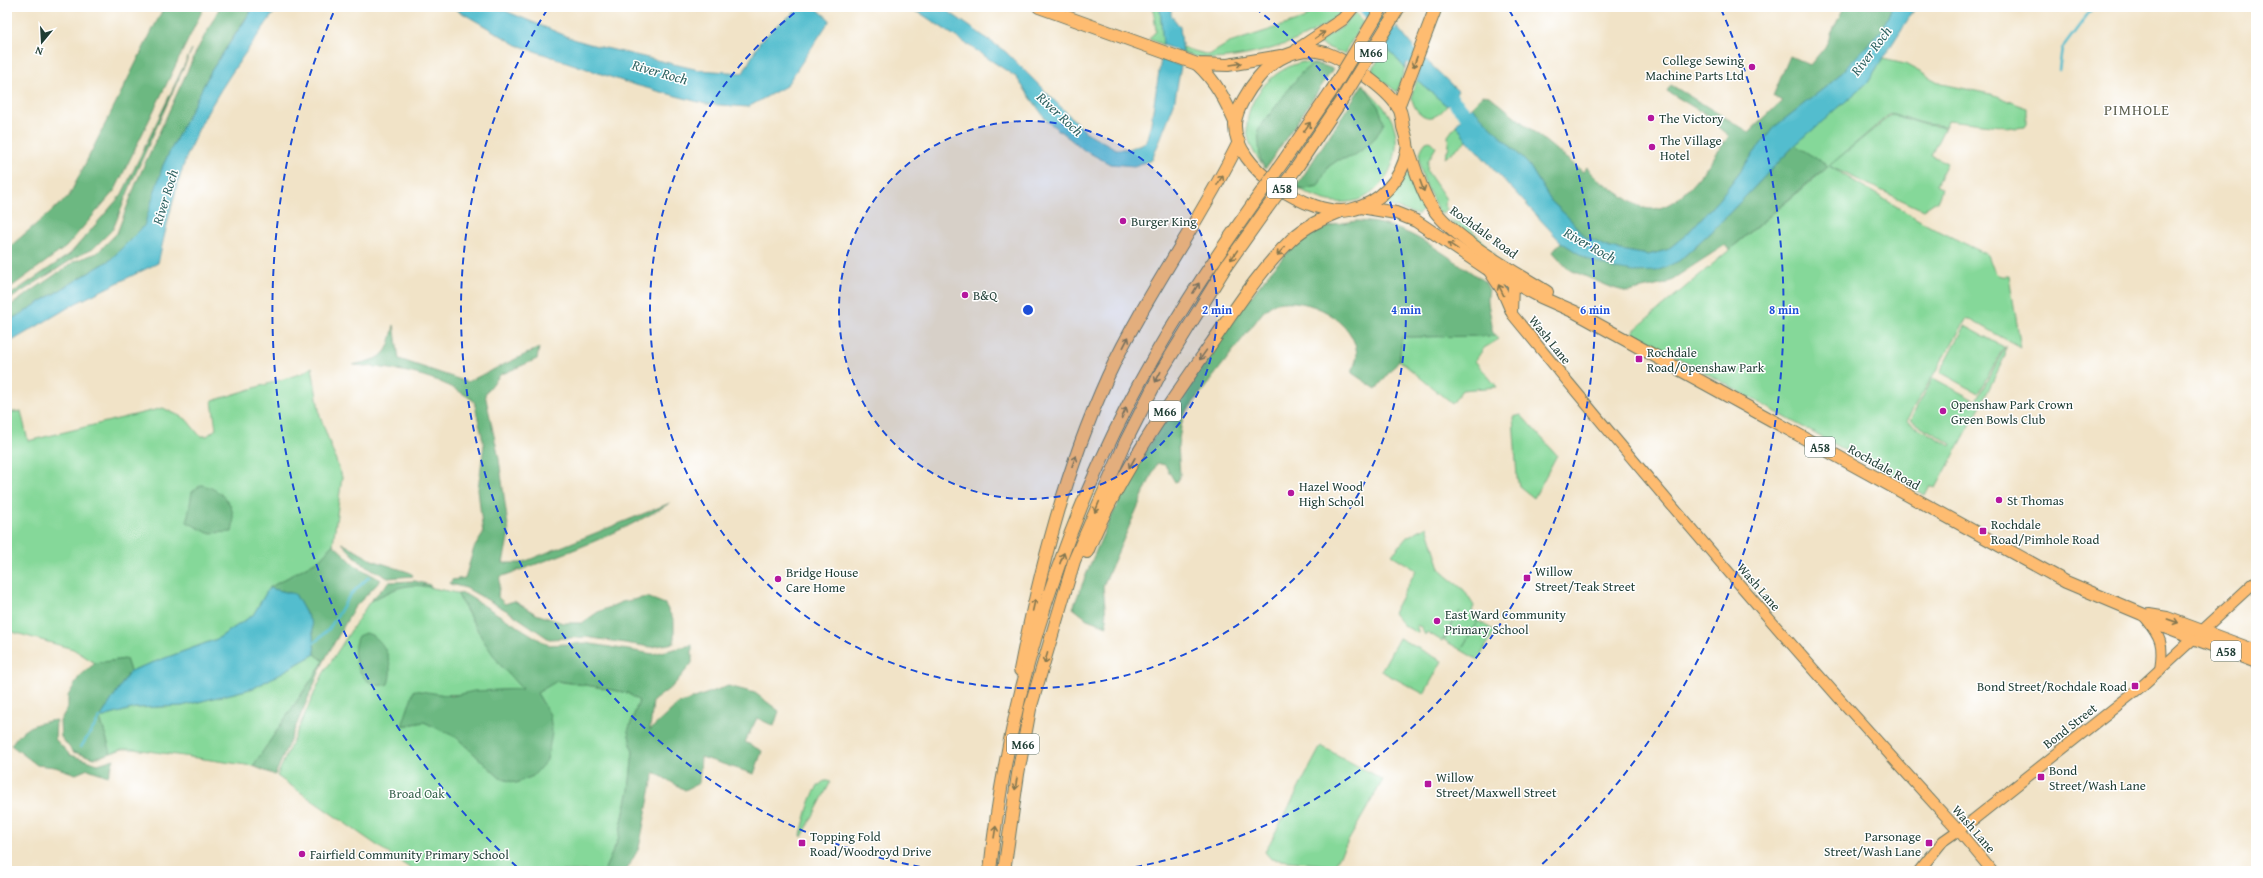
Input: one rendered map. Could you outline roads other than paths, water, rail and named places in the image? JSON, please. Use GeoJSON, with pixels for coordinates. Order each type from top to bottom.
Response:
{"type":"FeatureCollection","features":[{"type":"Feature","properties":{"kind":"highway","name":"A58"},"geometry":{"type":"LineString","coordinates":[[1039,7],[1197,64],[1228,65],[1282,56],[1296,51],[1316,50],[1334,56],[1377,85],[1398,107],[1408,150],[1394,183],[1379,198],[1361,207],[1339,211],[1325,210],[1303,202],[1261,174],[1246,158],[1239,142],[1235,122],[1220,90],[1210,76],[1197,64]]}},
{"type":"Feature","properties":{"kind":"highway"},"geometry":{"type":"LineString","coordinates":[[1296,51],[1343,19],[1353,7]]}},
{"type":"Feature","properties":{"kind":"highway","name":"M66"},"geometry":{"type":"LineString","coordinates":[[1010,740],[1030,660],[1061,560],[1096,474],[1128,406],[1178,315],[1332,90],[1382,7]]}},
{"type":"Feature","properties":{"kind":"highway","name":"M66"},"geometry":{"type":"LineString","coordinates":[[1004,871],[1018,774],[1030,709],[1074,562],[1096,508],[1157,379],[1226,266],[1343,98],[1399,7]]}},
{"type":"Feature","properties":{"kind":"highway"},"geometry":{"type":"LineString","coordinates":[[1398,107],[1436,7]]}},
{"type":"Feature","properties":{"kind":"highway","name":"A58"},"geometry":{"type":"LineString","coordinates":[[1235,122],[1253,85],[1262,73],[1282,56]]}},
{"type":"Feature","properties":{"kind":"highway","name":"M66"},"geometry":{"type":"LineString","coordinates":[[990,871],[1010,740],[1014,695],[1040,580],[1056,518],[1074,461],[1108,376],[1148,298],[1211,196],[1239,142]]}},
{"type":"Feature","properties":{"kind":"highway","name":"Rochdale Road"},"geometry":{"type":"LineString","coordinates":[[1408,150],[1423,191],[1435,212],[1455,231],[1575,312],[2041,570],[2142,614],[2167,618],[2256,662]]}},
{"type":"Feature","properties":{"kind":"highway","name":"Rochdale Road"},"geometry":{"type":"LineString","coordinates":[[1361,207],[1396,213],[1416,221],[1486,268],[1541,297],[1575,312]]}},
{"type":"Feature","properties":{"kind":"highway","name":"M66"},"geometry":{"type":"LineString","coordinates":[[1057,621],[1091,542],[1133,461],[1174,397],[1259,276],[1293,239],[1310,225],[1339,211]]}},
{"type":"Feature","properties":{"kind":"highway","name":"Rochdale Road"},"geometry":{"type":"LineString","coordinates":[[2199,635],[2256,651]]}},
{"type":"Feature","properties":{"kind":"main road","name":"Wash Lane"},"geometry":{"type":"LineString","coordinates":[[1508,267],[1511,280],[1512,314]]}},
{"type":"Feature","properties":{"kind":"main road","name":"Wash Lane"},"geometry":{"type":"LineString","coordinates":[[1486,268],[1502,291],[1512,314],[1610,434],[1740,586],[1958,830],[1992,871]]}},
{"type":"Feature","properties":{"kind":"main road","name":"Bond Street"},"geometry":{"type":"LineString","coordinates":[[1919,871],[1943,841],[1974,820],[2160,670],[2256,581]]}},
{"type":"Feature","properties":{"kind":"main road"},"geometry":{"type":"LineString","coordinates":[[2142,614],[2161,640],[2163,651],[2160,670]]}},
{"type":"Feature","properties":{"kind":"water"},"geometry":{"type":"Polygon","coordinates":[[[254,7],[278,7],[243,56],[210,107],[192,143],[177,186],[158,263],[76,303],[7,344],[7,322],[110,260],[144,226],[163,165],[211,71],[254,7]]]}},
{"type":"Feature","properties":{"kind":"water"},"geometry":{"type":"Polygon","coordinates":[[[452,7],[496,7],[576,40],[597,46],[699,70],[743,73],[760,42],[775,27],[802,7],[815,7],[830,20],[786,86],[748,107],[706,104],[628,83],[517,45],[452,7]]]}},
{"type":"Feature","properties":{"kind":"water"},"geometry":{"type":"Polygon","coordinates":[[[894,7],[942,7],[1006,52],[1086,132],[1116,149],[1128,149],[1146,142],[1151,123],[1161,59],[1181,66],[1174,104],[1152,160],[1134,166],[1110,164],[1084,150],[1047,121],[1016,77],[920,13],[894,7]]]}},
{"type":"Feature","properties":{"kind":"water"},"geometry":{"type":"Polygon","coordinates":[[[1160,7],[1171,7],[1171,15],[1180,27],[1183,53],[1163,45],[1160,7]]]}},
{"type":"Feature","properties":{"kind":"water"},"geometry":{"type":"Polygon","coordinates":[[[1892,7],[1916,7],[1867,83],[1795,145],[1716,227],[1679,261],[1657,271],[1634,272],[1615,269],[1587,259],[1561,242],[1467,140],[1456,125],[1472,107],[1529,165],[1551,201],[1570,219],[1583,236],[1610,248],[1648,255],[1667,250],[1687,234],[1719,199],[1773,128],[1832,82],[1882,30],[1892,7]]]}},
{"type":"Feature","properties":{"kind":"water"},"geometry":{"type":"Polygon","coordinates":[[[1397,27],[1413,47],[1405,68],[1386,47],[1397,27]]]}},
{"type":"Feature","properties":{"kind":"water"},"geometry":{"type":"Polygon","coordinates":[[[1425,59],[1458,91],[1447,106],[1417,80],[1425,59]]]}},
{"type":"Feature","properties":{"kind":"water"},"geometry":{"type":"Polygon","coordinates":[[[269,588],[295,594],[312,624],[315,654],[254,688],[182,706],[135,708],[100,718],[130,671],[217,639],[253,615],[269,588]]]}},
{"type":"Feature","properties":{"kind":"waterway","name":"River Roch"},"geometry":{"type":"LineString","coordinates":[[1365,7],[1479,128]]}},
{"type":"Feature","properties":{"kind":"waterway"},"geometry":{"type":"LineString","coordinates":[[2059,70],[2062,49],[2093,7]]}},
{"type":"Feature","properties":{"kind":"waterway"},"geometry":{"type":"LineString","coordinates":[[314,643],[329,629],[350,595],[369,577]]}},
{"type":"Feature","properties":{"kind":"waterway"},"geometry":{"type":"LineString","coordinates":[[81,747],[100,718]]}},
{"type":"Feature","properties":{"kind":"place","name":"College Sewing Machine Parts Ltd"},"geometry":{"type":"Point","coordinates":[1752,67]}},
{"type":"Feature","properties":{"kind":"place","name":"The Victory"},"geometry":{"type":"Point","coordinates":[1651,118]}},
{"type":"Feature","properties":{"kind":"place","name":"The Village Hotel"},"geometry":{"type":"Point","coordinates":[1652,147]}},
{"type":"Feature","properties":{"kind":"place","name":"Burger King"},"geometry":{"type":"Point","coordinates":[1123,221]}},
{"type":"Feature","properties":{"kind":"place","name":"B&Q"},"geometry":{"type":"Point","coordinates":[965,295]}},
{"type":"Feature","properties":{"kind":"place","name":"Rochdale Road/Openshaw Park"},"geometry":{"type":"Point","coordinates":[1639,359]}},
{"type":"Feature","properties":{"kind":"place","name":"Openshaw Park Crown Green Bowls Club"},"geometry":{"type":"Point","coordinates":[1943,411]}},
{"type":"Feature","properties":{"kind":"place","name":"Hazel Wood High School"},"geometry":{"type":"Point","coordinates":[1291,493]}},
{"type":"Feature","properties":{"kind":"place","name":"St Thomas"},"geometry":{"type":"Point","coordinates":[1999,500]}},
{"type":"Feature","properties":{"kind":"place","name":"Rochdale Road/Pimhole Road"},"geometry":{"type":"Point","coordinates":[1983,531]}},
{"type":"Feature","properties":{"kind":"place","name":"Willow Street/Teak Street"},"geometry":{"type":"Point","coordinates":[1527,578]}},
{"type":"Feature","properties":{"kind":"place","name":"Bridge House Care Home"},"geometry":{"type":"Point","coordinates":[778,579]}},
{"type":"Feature","properties":{"kind":"place","name":"East Ward Community Primary School"},"geometry":{"type":"Point","coordinates":[1437,621]}},
{"type":"Feature","properties":{"kind":"place","name":"Bond Street/Rochdale Road"},"geometry":{"type":"Point","coordinates":[2135,686]}},
{"type":"Feature","properties":{"kind":"place","name":"Bond Street/Wash Lane"},"geometry":{"type":"Point","coordinates":[2041,777]}},
{"type":"Feature","properties":{"kind":"place","name":"Willow Street/Maxwell Street"},"geometry":{"type":"Point","coordinates":[1428,784]}},
{"type":"Feature","properties":{"kind":"place","name":"Topping Fold Road/Woodroyd Drive"},"geometry":{"type":"Point","coordinates":[802,843]}},
{"type":"Feature","properties":{"kind":"place","name":"Parsonage Street/Wash Lane"},"geometry":{"type":"Point","coordinates":[1929,843]}},
{"type":"Feature","properties":{"kind":"place","name":"Fairfield Community Primary School"},"geometry":{"type":"Point","coordinates":[302,854]}},
{"type":"Feature","properties":{"kind":"district","name":"PIMHOLE"},"geometry":{"type":"Point","coordinates":[2137,109]}},
{"type":"Feature","properties":{"kind":"park label","name":"Broad Oak"},"geometry":{"type":"Point","coordinates":[417,793]}}]}
